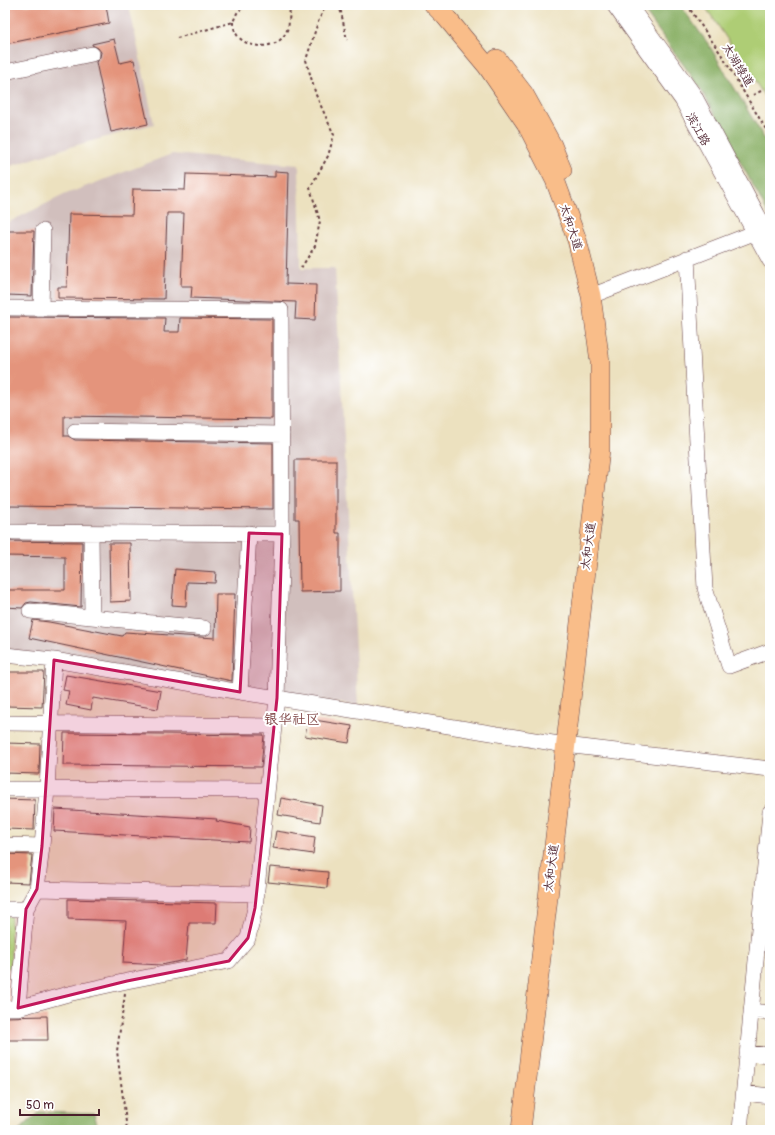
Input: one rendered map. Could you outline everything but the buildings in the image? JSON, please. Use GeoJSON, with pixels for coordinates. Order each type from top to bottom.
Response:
{"type":"FeatureCollection","features":[{"type":"Feature","properties":{"kind":"main road","name":"太和大道"},"geometry":{"type":"LineString","coordinates":[[434,5],[487,66],[526,123],[555,180],[596,294],[608,334],[612,394],[609,463],[570,746],[521,1130]]}},
{"type":"Feature","properties":{"kind":"main road","name":"太和大道"},"geometry":{"type":"LineString","coordinates":[[452,5],[483,40],[524,94],[552,145],[577,207],[597,270],[596,294]]}},
{"type":"Feature","properties":{"kind":"main road","name":"太和大道"},"geometry":{"type":"LineString","coordinates":[[531,1130],[570,746]]}},
{"type":"Feature","properties":{"kind":"street","name":"滨江路"},"geometry":{"type":"LineString","coordinates":[[614,5],[682,100],[763,233],[770,261]]}},
{"type":"Feature","properties":{"kind":"street"},"geometry":{"type":"LineString","coordinates":[[596,294],[687,258],[763,233],[694,95],[629,5]]}},
{"type":"Feature","properties":{"kind":"street"},"geometry":{"type":"LineString","coordinates":[[5,72],[92,54]]}},
{"type":"Feature","properties":{"kind":"street"},"geometry":{"type":"LineString","coordinates":[[41,308],[43,231]]}},
{"type":"Feature","properties":{"kind":"street"},"geometry":{"type":"LineString","coordinates":[[687,258],[705,588],[729,666],[770,651]]}},
{"type":"Feature","properties":{"kind":"street"},"geometry":{"type":"LineString","coordinates":[[5,308],[281,310],[282,534],[276,698],[256,908],[248,938],[229,961],[127,981],[12,1008],[26,909],[37,889],[47,790],[54,660]]}},
{"type":"Feature","properties":{"kind":"street"},"geometry":{"type":"LineString","coordinates":[[75,431],[282,434]]}},
{"type":"Feature","properties":{"kind":"street"},"geometry":{"type":"LineString","coordinates":[[5,532],[282,534]]}},
{"type":"Feature","properties":{"kind":"street"},"geometry":{"type":"LineString","coordinates":[[91,533],[92,617]]}},
{"type":"Feature","properties":{"kind":"street"},"geometry":{"type":"LineString","coordinates":[[240,692],[249,533]]}},
{"type":"Feature","properties":{"kind":"street"},"geometry":{"type":"LineString","coordinates":[[30,611],[204,628]]}},
{"type":"Feature","properties":{"kind":"street"},"geometry":{"type":"LineString","coordinates":[[5,655],[54,660],[570,746],[770,769]]}},
{"type":"Feature","properties":{"kind":"street"},"geometry":{"type":"LineString","coordinates":[[5,723],[274,726]]}},
{"type":"Feature","properties":{"kind":"street"},"geometry":{"type":"LineString","coordinates":[[5,789],[267,790]]}},
{"type":"Feature","properties":{"kind":"street"},"geometry":{"type":"LineString","coordinates":[[740,1130],[751,1011],[763,957],[770,812]]}},
{"type":"Feature","properties":{"kind":"street"},"geometry":{"type":"LineString","coordinates":[[5,845],[42,846]]}},
{"type":"Feature","properties":{"kind":"street"},"geometry":{"type":"LineString","coordinates":[[37,889],[257,894]]}},
{"type":"Feature","properties":{"kind":"street"},"geometry":{"type":"LineString","coordinates":[[5,909],[26,909]]}},
{"type":"Feature","properties":{"kind":"street"},"geometry":{"type":"LineString","coordinates":[[751,1011],[770,1013]]}},
{"type":"Feature","properties":{"kind":"street"},"geometry":{"type":"LineString","coordinates":[[747,1053],[770,1055]]}},
{"type":"Feature","properties":{"kind":"street"},"geometry":{"type":"LineString","coordinates":[[744,1093],[770,1096]]}},
{"type":"Feature","properties":{"kind":"path"},"geometry":{"type":"LineString","coordinates":[[245,5],[237,13],[233,22],[235,33],[243,42],[258,46],[272,44],[283,38],[289,27],[291,11],[288,5]]}},
{"type":"Feature","properties":{"kind":"path"},"geometry":{"type":"LineString","coordinates":[[301,268],[315,246],[320,220],[310,188],[328,156],[334,135],[316,95],[306,60],[318,22],[326,5]]}},
{"type":"Feature","properties":{"kind":"path"},"geometry":{"type":"LineString","coordinates":[[338,5],[347,40]]}},
{"type":"Feature","properties":{"kind":"path","name":"太湖绿道"},"geometry":{"type":"LineString","coordinates":[[687,5],[721,54],[770,136]]}},
{"type":"Feature","properties":{"kind":"path"},"geometry":{"type":"LineString","coordinates":[[177,38],[233,22]]}},
{"type":"Feature","properties":{"kind":"path"},"geometry":{"type":"LineString","coordinates":[[753,95],[761,91]]}},
{"type":"Feature","properties":{"kind":"path"},"geometry":{"type":"LineString","coordinates":[[127,981],[117,1051],[127,1130]]}},
{"type":"Feature","properties":{"kind":"highlighted area"},"geometry":{"type":"Polygon","coordinates":[[[249,533],[282,534],[277,698],[255,908],[248,938],[229,961],[127,981],[18,1008],[26,909],[37,889],[42,846],[54,660],[240,692],[249,533]]]}},
{"type":"Feature","properties":{"kind":"shaded area"},"geometry":{"type":"Polygon","coordinates":[[[5,5],[129,5],[154,124],[66,148],[5,168],[5,5]]]}},
{"type":"Feature","properties":{"kind":"shaded area"},"geometry":{"type":"Polygon","coordinates":[[[172,154],[299,165],[301,268],[335,268],[358,706],[5,651],[5,224],[66,194],[172,154]]]}},
{"type":"Feature","properties":{"kind":"shaded area"},"geometry":{"type":"Polygon","coordinates":[[[5,913],[22,913],[15,1005],[5,1005],[5,913]]]}},
{"type":"Feature","properties":{"kind":"green space"},"geometry":{"type":"Polygon","coordinates":[[[640,5],[680,5],[709,45],[770,148],[770,217],[701,89],[640,5]]]}},
{"type":"Feature","properties":{"kind":"green space"},"geometry":{"type":"Polygon","coordinates":[[[704,5],[770,5],[770,106],[749,71],[704,5]]]}},
{"type":"Feature","properties":{"kind":"green space"},"geometry":{"type":"Polygon","coordinates":[[[5,916],[11,916],[11,968],[5,968],[5,916]]]}},
{"type":"Feature","properties":{"kind":"green space"},"geometry":{"type":"Polygon","coordinates":[[[40,1112],[94,1114],[99,1130],[19,1130],[40,1112]]]}},
{"type":"Feature","properties":{"kind":"district","name":"银华社区"},"geometry":{"type":"Point","coordinates":[292,719]}}]}
